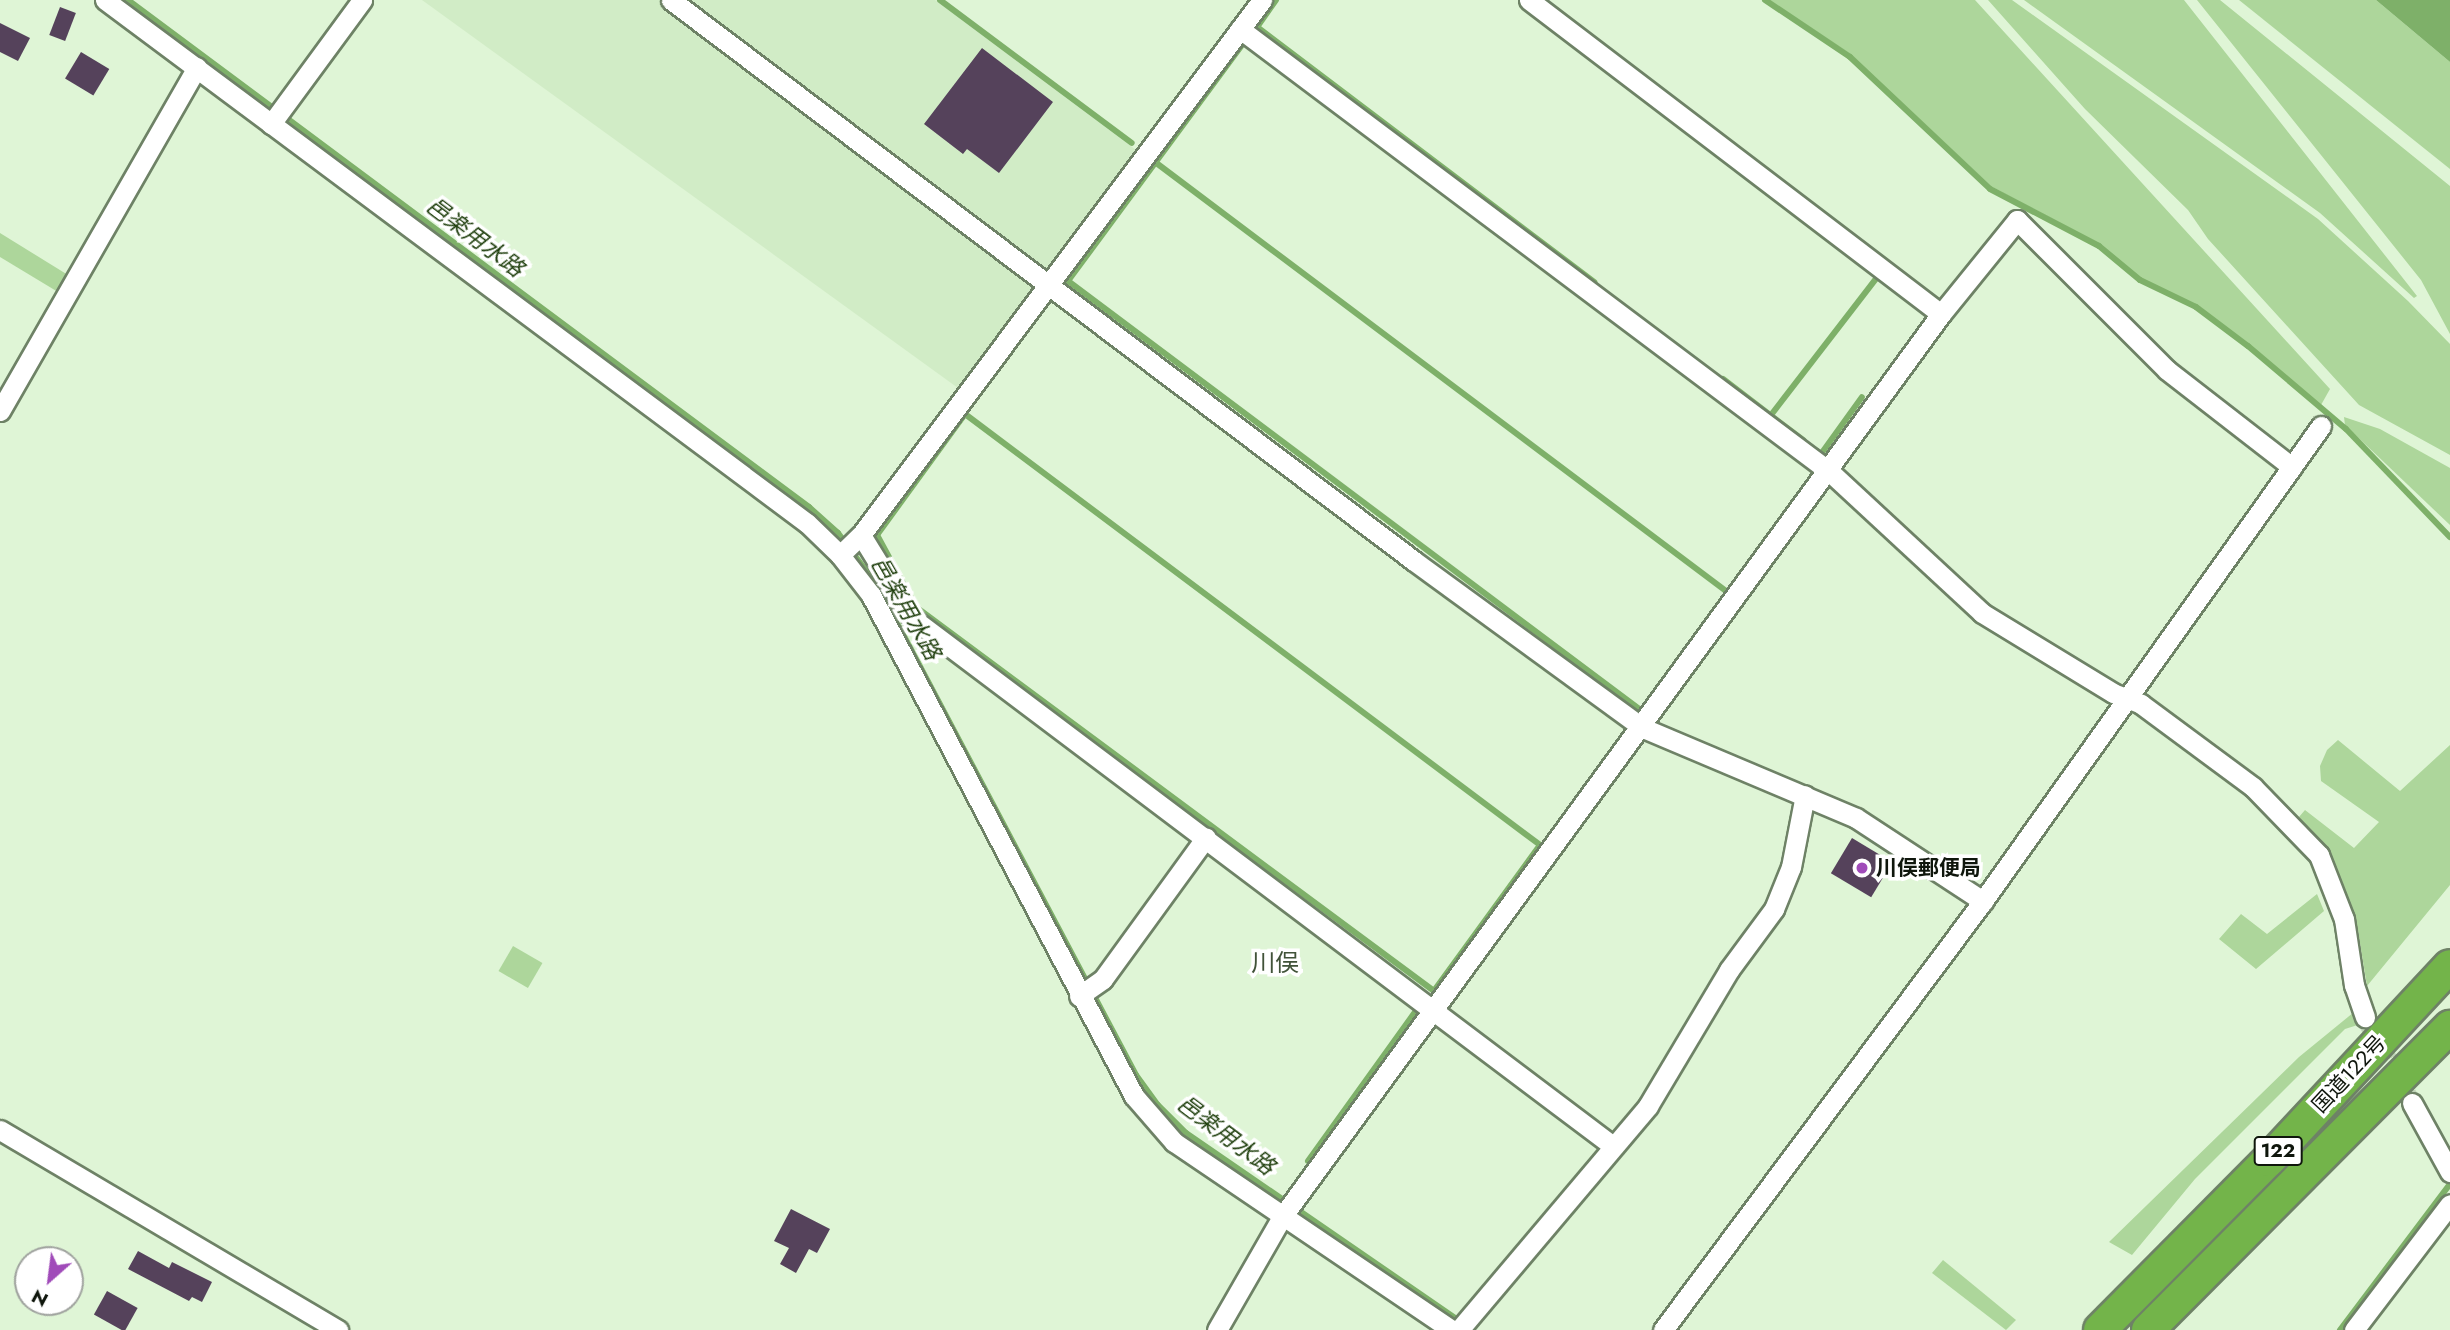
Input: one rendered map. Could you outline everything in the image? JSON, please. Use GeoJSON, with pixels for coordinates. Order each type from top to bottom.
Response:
{"type":"FeatureCollection","features":[{"type":"Feature","properties":{"kind":"highway","name":"国道122号"},"geometry":{"type":"LineString","coordinates":[[2100,1330],[2260,1170],[2450,966]]}},
{"type":"Feature","properties":{"kind":"highway","name":"国道122号"},"geometry":{"type":"LineString","coordinates":[[2148,1330],[2450,1027]]}},
{"type":"Feature","properties":{"kind":"street"},"geometry":{"type":"LineString","coordinates":[[105,0],[807,523],[840,555],[871,595],[1134,1097],[1174,1142],[1452,1330]]}},
{"type":"Feature","properties":{"kind":"street"},"geometry":{"type":"LineString","coordinates":[[271,124],[362,0]]}},
{"type":"Feature","properties":{"kind":"street"},"geometry":{"type":"LineString","coordinates":[[671,0],[1643,727],[1856,818],[1983,901]]}},
{"type":"Feature","properties":{"kind":"street"},"geometry":{"type":"LineString","coordinates":[[840,555],[861,535],[1262,0]]}},
{"type":"Feature","properties":{"kind":"street"},"geometry":{"type":"LineString","coordinates":[[1530,0],[1941,314]]}},
{"type":"Feature","properties":{"kind":"street"},"geometry":{"type":"LineString","coordinates":[[1240,29],[1830,472],[1982,613],[2129,700],[2141,704],[2253,787],[2319,855],[2344,919],[2354,985],[2365,1017]]}},
{"type":"Feature","properties":{"kind":"street"},"geometry":{"type":"LineString","coordinates":[[0,411],[197,67]]}},
{"type":"Feature","properties":{"kind":"street"},"geometry":{"type":"LineString","coordinates":[[1217,1330],[1282,1217],[1830,472],[1941,314],[2017,220],[2167,370],[2292,467]]}},
{"type":"Feature","properties":{"kind":"street"},"geometry":{"type":"LineString","coordinates":[[1663,1330],[1983,901],[2129,700],[2321,426]]}},
{"type":"Feature","properties":{"kind":"street"},"geometry":{"type":"LineString","coordinates":[[861,535],[912,618],[1206,836],[1613,1146]]}},
{"type":"Feature","properties":{"kind":"street"},"geometry":{"type":"LineString","coordinates":[[1459,1330],[1648,1106],[1729,970],[1774,909],[1791,867],[1805,796]]}},
{"type":"Feature","properties":{"kind":"street"},"geometry":{"type":"LineString","coordinates":[[1079,996],[1102,979],[1206,836]]}},
{"type":"Feature","properties":{"kind":"street"},"geometry":{"type":"LineString","coordinates":[[2412,1103],[2450,1172]]}},
{"type":"Feature","properties":{"kind":"street"},"geometry":{"type":"LineString","coordinates":[[0,1130],[338,1330]]}},
{"type":"Feature","properties":{"kind":"street"},"geometry":{"type":"LineString","coordinates":[[2354,1330],[2450,1204]]}},
{"type":"Feature","properties":{"kind":"shaded area"},"geometry":{"type":"Polygon","coordinates":[[[422,0],[935,0],[1136,150],[958,388],[422,0]]]}},
{"type":"Feature","properties":{"kind":"shaded area"},"geometry":{"type":"Polygon","coordinates":[[[1769,0],[1975,0],[2330,389],[2321,405],[2199,306],[2142,279],[2100,244],[1992,187],[1849,53],[1769,0]]]}},
{"type":"Feature","properties":{"kind":"shaded area"},"geometry":{"type":"Polygon","coordinates":[[[1988,0],[2012,0],[2318,219],[2408,301],[2450,344],[2450,455],[2359,405],[2208,239],[2188,210],[2085,109],[1988,0]]]}},
{"type":"Feature","properties":{"kind":"shaded area"},"geometry":{"type":"Polygon","coordinates":[[[2024,0],[2184,0],[2417,296],[2414,298],[2320,213],[2024,0]]]}},
{"type":"Feature","properties":{"kind":"shaded area"},"geometry":{"type":"Polygon","coordinates":[[[2197,0],[2220,0],[2450,186],[2450,334],[2421,280],[2197,0]]]}},
{"type":"Feature","properties":{"kind":"shaded area"},"geometry":{"type":"Polygon","coordinates":[[[2239,0],[2376,0],[2450,62],[2450,169],[2239,0]]]}},
{"type":"Feature","properties":{"kind":"shaded area"},"geometry":{"type":"Polygon","coordinates":[[[2376,0],[2450,0],[2450,62],[2376,0]]]}},
{"type":"Feature","properties":{"kind":"shaded area"},"geometry":{"type":"Polygon","coordinates":[[[0,233],[68,275],[58,292],[0,257],[0,233]]]}},
{"type":"Feature","properties":{"kind":"shaded area"},"geometry":{"type":"Polygon","coordinates":[[[2344,417],[2380,429],[2450,468],[2450,525],[2345,425],[2344,417]]]}},
{"type":"Feature","properties":{"kind":"shaded area"},"geometry":{"type":"Polygon","coordinates":[[[2338,740],[2400,791],[2450,745],[2450,885],[2367,986],[2358,931],[2338,871],[2299,817],[2305,810],[2354,848],[2379,822],[2321,781],[2320,766],[2327,750],[2338,740]]]}},
{"type":"Feature","properties":{"kind":"shaded area"},"geometry":{"type":"Polygon","coordinates":[[[2317,894],[2324,911],[2256,969],[2219,939],[2241,914],[2267,934],[2317,894]]]}},
{"type":"Feature","properties":{"kind":"shaded area"},"geometry":{"type":"Polygon","coordinates":[[[513,946],[542,963],[528,988],[498,971],[513,946]]]}},
{"type":"Feature","properties":{"kind":"shaded area"},"geometry":{"type":"Polygon","coordinates":[[[2359,1008],[2364,1023],[2345,1029],[2195,1179],[2132,1255],[2109,1242],[2299,1057],[2359,1008]]]}},
{"type":"Feature","properties":{"kind":"shaded area"},"geometry":{"type":"Polygon","coordinates":[[[1943,1260],[2016,1320],[2006,1330],[1932,1273],[1943,1260]]]}},
{"type":"Feature","properties":{"kind":"building"},"geometry":{"type":"Polygon","coordinates":[[[60,7],[76,13],[65,41],[49,35],[60,7]]]}},
{"type":"Feature","properties":{"kind":"building"},"geometry":{"type":"Polygon","coordinates":[[[0,23],[30,38],[18,61],[0,52],[0,23]]]}},
{"type":"Feature","properties":{"kind":"building"},"geometry":{"type":"Polygon","coordinates":[[[982,48],[1053,102],[999,173],[967,149],[963,154],[924,124],[982,48]]]}},
{"type":"Feature","properties":{"kind":"building"},"geometry":{"type":"Polygon","coordinates":[[[81,52],[109,69],[93,96],[65,79],[81,52]]]}},
{"type":"Feature","properties":{"kind":"building"},"geometry":{"type":"Polygon","coordinates":[[[1852,838],[1892,862],[1871,897],[1831,873],[1852,838]]]}},
{"type":"Feature","properties":{"kind":"building"},"geometry":{"type":"Polygon","coordinates":[[[791,1209],[830,1229],[817,1253],[809,1249],[796,1273],[780,1264],[789,1248],[774,1241],[791,1209]]]}},
{"type":"Feature","properties":{"kind":"building"},"geometry":{"type":"Polygon","coordinates":[[[138,1251],[169,1268],[172,1262],[212,1282],[202,1302],[192,1297],[189,1301],[128,1269],[138,1251]]]}},
{"type":"Feature","properties":{"kind":"building"},"geometry":{"type":"Polygon","coordinates":[[[107,1291],[138,1308],[125,1330],[94,1315],[107,1291]]]}},
{"type":"Feature","properties":{"kind":"waterway","name":"邑楽用水路"},"geometry":{"type":"LineString","coordinates":[[128,0],[809,507],[838,533],[878,587],[1136,1075],[1158,1105],[1186,1133],[1473,1330]]}},
{"type":"Feature","properties":{"kind":"waterway"},"geometry":{"type":"LineString","coordinates":[[940,0],[1132,143]]}},
{"type":"Feature","properties":{"kind":"waterway"},"geometry":{"type":"LineString","coordinates":[[1276,0],[1257,27],[1594,282]]}},
{"type":"Feature","properties":{"kind":"waterway"},"geometry":{"type":"LineString","coordinates":[[1765,0],[1850,57],[1990,189],[2099,246],[2140,280],[2196,307],[2248,346],[2346,429],[2450,537]]}},
{"type":"Feature","properties":{"kind":"waterway"},"geometry":{"type":"LineString","coordinates":[[1242,45],[1068,281],[1642,711]]}},
{"type":"Feature","properties":{"kind":"waterway"},"geometry":{"type":"LineString","coordinates":[[1155,162],[1730,594]]}},
{"type":"Feature","properties":{"kind":"waterway"},"geometry":{"type":"LineString","coordinates":[[1771,415],[1882,271]]}},
{"type":"Feature","properties":{"kind":"waterway"},"geometry":{"type":"LineString","coordinates":[[1723,379],[1803,440]]}},
{"type":"Feature","properties":{"kind":"waterway"},"geometry":{"type":"LineString","coordinates":[[1817,451],[1821,454],[1862,397]]}},
{"type":"Feature","properties":{"kind":"waterway"},"geometry":{"type":"LineString","coordinates":[[965,414],[1540,845],[1434,991],[916,607],[877,535],[965,414]]}},
{"type":"Feature","properties":{"kind":"waterway"},"geometry":{"type":"LineString","coordinates":[[1308,1161],[1418,1008]]}},
{"type":"Feature","properties":{"kind":"waterway"},"geometry":{"type":"LineString","coordinates":[[2340,1330],[2450,1184]]}},
{"type":"Feature","properties":{"kind":"tunnel"},"geometry":{"type":"LineString","coordinates":[[2365,1017],[2412,1103]]}},
{"type":"Feature","properties":{"kind":"place","name":"川俣郵便局"},"geometry":{"type":"Point","coordinates":[1862,868]}},
{"type":"Feature","properties":{"kind":"district","name":"川俣"},"geometry":{"type":"Point","coordinates":[1275,963]}}]}
